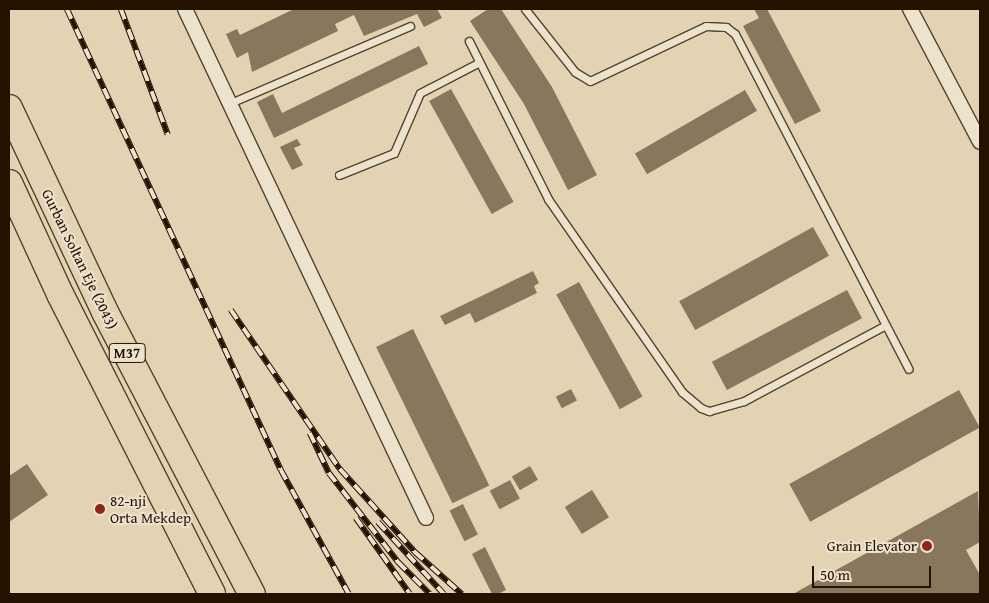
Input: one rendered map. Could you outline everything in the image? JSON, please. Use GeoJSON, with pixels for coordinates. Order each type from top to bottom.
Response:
{"type":"FeatureCollection","features":[{"type":"Feature","properties":{"kind":"highway","name":"Gurban Soltan Eje (2043)"},"geometry":{"type":"LineString","coordinates":[[9,108],[105,312],[252,594]]}},
{"type":"Feature","properties":{"kind":"highway","name":"Gurban Soltan Eje (2043)"},"geometry":{"type":"LineString","coordinates":[[9,183],[60,294],[212,594]]}},
{"type":"Feature","properties":{"kind":"street"},"geometry":{"type":"LineString","coordinates":[[185,9],[228,104],[426,518]]}},
{"type":"Feature","properties":{"kind":"street"},"geometry":{"type":"LineString","coordinates":[[910,9],[980,142]]}},
{"type":"Feature","properties":{"kind":"lane"},"geometry":{"type":"LineString","coordinates":[[525,9],[575,72],[590,81],[706,26],[726,27],[735,34],[884,326],[909,369]]}},
{"type":"Feature","properties":{"kind":"lane"},"geometry":{"type":"LineString","coordinates":[[228,104],[410,26]]}},
{"type":"Feature","properties":{"kind":"lane"},"geometry":{"type":"LineString","coordinates":[[469,41],[476,64],[548,199],[682,392],[701,408],[709,411],[744,401],[884,326]]}},
{"type":"Feature","properties":{"kind":"lane"},"geometry":{"type":"LineString","coordinates":[[339,175],[394,153],[420,93],[476,64]]}},
{"type":"Feature","properties":{"kind":"building"},"geometry":{"type":"Polygon","coordinates":[[[294,9],[437,9],[442,18],[424,27],[417,14],[364,36],[354,15],[335,24],[338,31],[252,72],[248,52],[237,58],[226,34],[237,29],[240,35],[294,9]]]}},
{"type":"Feature","properties":{"kind":"building"},"geometry":{"type":"Polygon","coordinates":[[[488,9],[501,9],[552,87],[597,175],[568,190],[524,104],[470,21],[488,9]]]}},
{"type":"Feature","properties":{"kind":"building"},"geometry":{"type":"Polygon","coordinates":[[[754,9],[767,9],[821,111],[795,124],[743,26],[759,18],[754,9]]]}},
{"type":"Feature","properties":{"kind":"building"},"geometry":{"type":"Polygon","coordinates":[[[419,46],[428,64],[274,138],[257,102],[273,94],[282,113],[419,46]]]}},
{"type":"Feature","properties":{"kind":"building"},"geometry":{"type":"Polygon","coordinates":[[[451,89],[514,202],[492,214],[429,101],[451,89]]]}},
{"type":"Feature","properties":{"kind":"building"},"geometry":{"type":"Polygon","coordinates":[[[745,90],[757,111],[647,174],[635,154],[745,90]]]}},
{"type":"Feature","properties":{"kind":"building"},"geometry":{"type":"Polygon","coordinates":[[[297,139],[301,145],[294,148],[303,165],[292,170],[280,147],[297,139]]]}},
{"type":"Feature","properties":{"kind":"building"},"geometry":{"type":"Polygon","coordinates":[[[813,227],[829,256],[695,330],[679,301],[813,227]]]}},
{"type":"Feature","properties":{"kind":"building"},"geometry":{"type":"Polygon","coordinates":[[[533,271],[539,283],[534,286],[537,293],[475,323],[470,313],[445,325],[440,316],[533,271]]]}},
{"type":"Feature","properties":{"kind":"building"},"geometry":{"type":"Polygon","coordinates":[[[579,282],[643,397],[620,409],[556,295],[579,282]]]}},
{"type":"Feature","properties":{"kind":"building"},"geometry":{"type":"Polygon","coordinates":[[[847,290],[862,318],[727,390],[712,362],[847,290]]]}},
{"type":"Feature","properties":{"kind":"building"},"geometry":{"type":"Polygon","coordinates":[[[413,329],[489,485],[452,503],[376,347],[413,329]]]}},
{"type":"Feature","properties":{"kind":"building"},"geometry":{"type":"Polygon","coordinates":[[[571,389],[577,401],[562,408],[556,397],[571,389]]]}},
{"type":"Feature","properties":{"kind":"building"},"geometry":{"type":"Polygon","coordinates":[[[959,390],[980,428],[810,522],[789,484],[959,390]]]}},
{"type":"Feature","properties":{"kind":"building"},"geometry":{"type":"Polygon","coordinates":[[[27,464],[48,495],[9,522],[9,476],[27,464]]]}},
{"type":"Feature","properties":{"kind":"building"},"geometry":{"type":"Polygon","coordinates":[[[530,466],[538,480],[520,490],[512,476],[530,466]]]}},
{"type":"Feature","properties":{"kind":"building"},"geometry":{"type":"Polygon","coordinates":[[[510,480],[520,499],[500,509],[490,491],[510,480]]]}},
{"type":"Feature","properties":{"kind":"building"},"geometry":{"type":"Polygon","coordinates":[[[592,490],[609,517],[582,534],[565,507],[592,490]]]}},
{"type":"Feature","properties":{"kind":"building","name":"Grain Elevator"},"geometry":{"type":"Polygon","coordinates":[[[978,491],[980,542],[966,550],[980,575],[980,594],[793,594],[978,491]]]}},
{"type":"Feature","properties":{"kind":"building"},"geometry":{"type":"Polygon","coordinates":[[[463,504],[478,535],[464,541],[450,511],[463,504]]]}},
{"type":"Feature","properties":{"kind":"building"},"geometry":{"type":"Polygon","coordinates":[[[485,547],[506,590],[498,594],[492,594],[472,554],[485,547]]]}},
{"type":"Feature","properties":{"kind":"railway"},"geometry":{"type":"LineString","coordinates":[[67,9],[281,470],[349,594]]}},
{"type":"Feature","properties":{"kind":"railway"},"geometry":{"type":"LineString","coordinates":[[121,9],[168,135]]}},
{"type":"Feature","properties":{"kind":"railway"},"geometry":{"type":"LineString","coordinates":[[231,310],[340,469],[415,552],[462,594]]}},
{"type":"Feature","properties":{"kind":"railway"},"geometry":{"type":"LineString","coordinates":[[310,433],[329,473],[398,562],[430,594]]}},
{"type":"Feature","properties":{"kind":"railway"},"geometry":{"type":"LineString","coordinates":[[356,518],[410,594]]}},
{"type":"Feature","properties":{"kind":"railway"},"geometry":{"type":"LineString","coordinates":[[378,522],[444,594]]}},
{"type":"Feature","properties":{"kind":"place","name":"82-nji Orta Mekdep"},"geometry":{"type":"Point","coordinates":[100,509]}},
{"type":"Feature","properties":{"kind":"place","name":"Grain Elevator"},"geometry":{"type":"Point","coordinates":[927,546]}}]}
